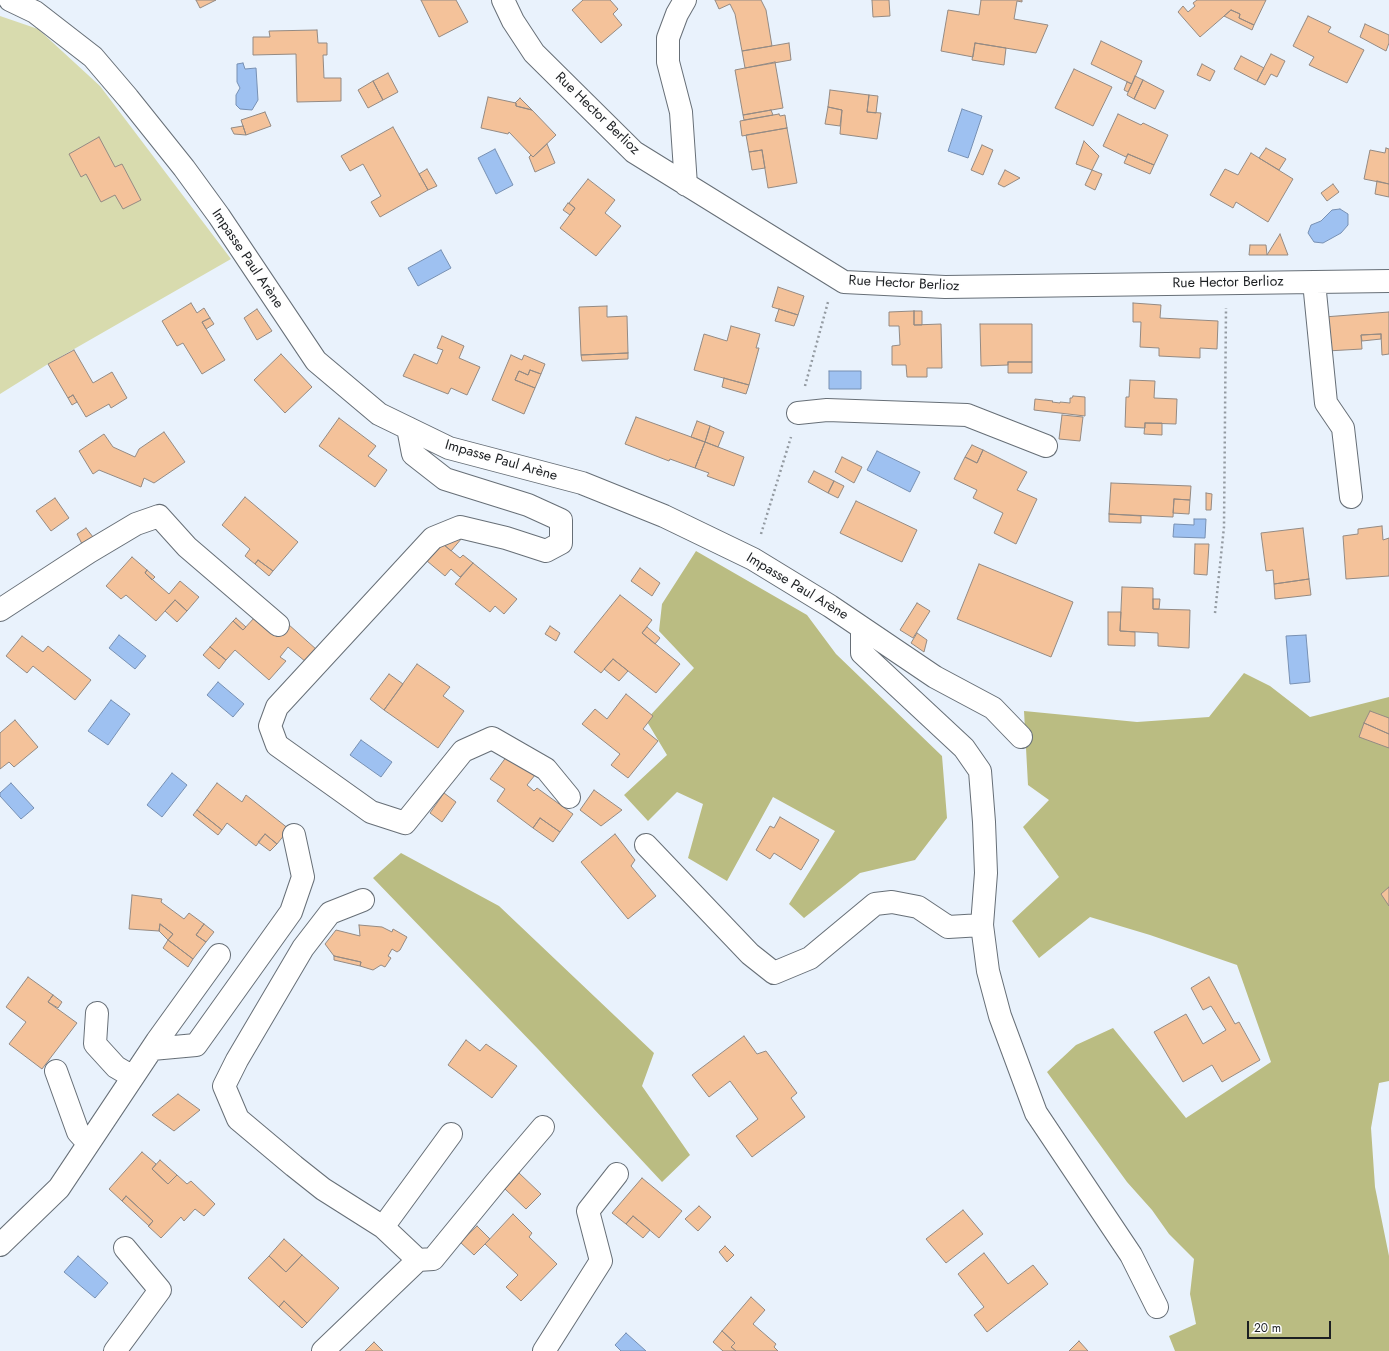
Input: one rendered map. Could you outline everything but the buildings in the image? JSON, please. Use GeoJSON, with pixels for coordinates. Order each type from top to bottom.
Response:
{"type":"FeatureCollection","features":[{"type":"Feature","properties":{"kind":"street","name":"Impasse Paul Arène"},"geometry":{"type":"LineString","coordinates":[[10,0],[35,12],[93,58],[128,98],[184,168],[219,216],[316,361],[379,414],[449,448],[582,483],[664,516],[753,559],[830,606],[935,677],[993,708],[1021,737]]}},
{"type":"Feature","properties":{"kind":"street","name":"Rue Hector Berlioz"},"geometry":{"type":"LineString","coordinates":[[504,0],[514,21],[534,53],[634,152],[844,282],[945,287],[1389,281]]}},
{"type":"Feature","properties":{"kind":"street"},"geometry":{"type":"LineString","coordinates":[[685,0],[677,14],[668,38],[668,62],[681,112],[686,185]]}},
{"type":"Feature","properties":{"kind":"street"},"geometry":{"type":"LineString","coordinates":[[1314,282],[1326,403],[1343,428],[1351,497]]}},
{"type":"Feature","properties":{"kind":"street"},"geometry":{"type":"LineString","coordinates":[[798,413],[827,410],[967,415],[1046,446]]}},
{"type":"Feature","properties":{"kind":"street"},"geometry":{"type":"LineString","coordinates":[[408,428],[413,454],[445,478],[528,505],[561,520],[561,543],[546,551],[506,538],[460,527],[433,538],[277,707],[270,726],[277,745],[371,812],[405,823],[463,751],[492,738],[546,769],[569,797]]}},
{"type":"Feature","properties":{"kind":"street"},"geometry":{"type":"LineString","coordinates":[[0,610],[89,552],[136,524],[159,516],[187,547],[278,625]]}},
{"type":"Feature","properties":{"kind":"street"},"geometry":{"type":"LineString","coordinates":[[862,628],[862,653],[964,748],[980,771],[986,873],[982,926],[988,971],[1000,1016],[1036,1113],[1131,1255],[1157,1307]]}},
{"type":"Feature","properties":{"kind":"street"},"geometry":{"type":"LineString","coordinates":[[152,1049],[196,1045],[291,912],[303,877],[294,835]]}},
{"type":"Feature","properties":{"kind":"street"},"geometry":{"type":"LineString","coordinates":[[646,845],[750,954],[774,973],[810,958],[875,904],[892,902],[918,907],[948,927],[982,926]]}},
{"type":"Feature","properties":{"kind":"street"},"geometry":{"type":"LineString","coordinates":[[363,900],[330,913],[303,948],[237,1060],[224,1086],[238,1119],[323,1189],[383,1228],[418,1260]]}},
{"type":"Feature","properties":{"kind":"street"},"geometry":{"type":"LineString","coordinates":[[0,1245],[59,1188],[152,1049],[218,955]]}},
{"type":"Feature","properties":{"kind":"street"},"geometry":{"type":"LineString","coordinates":[[97,1013],[95,1044],[116,1066],[133,1077]]}},
{"type":"Feature","properties":{"kind":"street"},"geometry":{"type":"LineString","coordinates":[[56,1071],[78,1132],[88,1143]]}},
{"type":"Feature","properties":{"kind":"street"},"geometry":{"type":"LineString","coordinates":[[323,1351],[418,1260],[433,1259],[543,1127]]}},
{"type":"Feature","properties":{"kind":"street"},"geometry":{"type":"LineString","coordinates":[[383,1228],[451,1134]]}},
{"type":"Feature","properties":{"kind":"street"},"geometry":{"type":"LineString","coordinates":[[544,1351],[601,1261],[588,1211],[618,1174]]}},
{"type":"Feature","properties":{"kind":"street"},"geometry":{"type":"LineString","coordinates":[[115,1351],[160,1290],[125,1248]]}},
{"type":"Feature","properties":{"kind":"path"},"geometry":{"type":"LineString","coordinates":[[1215,613],[1224,527],[1227,283]]}},
{"type":"Feature","properties":{"kind":"green space"},"geometry":{"type":"Polygon","coordinates":[[[0,16],[38,29],[100,86],[231,259],[48,364],[0,394],[0,16]]]}},
{"type":"Feature","properties":{"kind":"green space"},"geometry":{"type":"Polygon","coordinates":[[[696,551],[807,615],[836,654],[942,756],[947,818],[915,860],[860,873],[804,918],[789,904],[835,831],[773,797],[727,881],[688,858],[703,804],[677,792],[648,821],[624,795],[667,755],[646,720],[694,668],[659,631],[662,604],[696,551]]]}},
{"type":"Feature","properties":{"kind":"green space"},"geometry":{"type":"Polygon","coordinates":[[[1244,673],[1270,686],[1310,717],[1389,697],[1389,1081],[1379,1083],[1371,1128],[1375,1187],[1389,1256],[1389,1351],[1175,1351],[1169,1336],[1196,1324],[1190,1294],[1194,1259],[1169,1234],[1152,1210],[1127,1182],[1047,1072],[1076,1045],[1113,1028],[1186,1118],[1271,1062],[1237,965],[1150,935],[1090,917],[1039,958],[1012,921],[1059,877],[1023,827],[1049,800],[1028,785],[1024,711],[1137,722],[1209,717],[1244,673]]]}},
{"type":"Feature","properties":{"kind":"green space"},"geometry":{"type":"Polygon","coordinates":[[[401,853],[499,906],[654,1053],[642,1086],[690,1155],[662,1182],[538,1049],[373,878],[401,853]]]}},
{"type":"Feature","properties":{"kind":"water"},"geometry":{"type":"Polygon","coordinates":[[[243,63],[245,69],[256,68],[258,100],[252,110],[240,109],[236,105],[236,95],[240,88],[237,82],[237,64],[243,63]]]}},
{"type":"Feature","properties":{"kind":"water"},"geometry":{"type":"Polygon","coordinates":[[[962,109],[982,116],[968,158],[948,151],[962,109]]]}},
{"type":"Feature","properties":{"kind":"water"},"geometry":{"type":"Polygon","coordinates":[[[495,149],[513,185],[496,194],[478,158],[495,149]]]}},
{"type":"Feature","properties":{"kind":"water"},"geometry":{"type":"Polygon","coordinates":[[[1340,209],[1348,214],[1348,225],[1341,233],[1323,243],[1314,242],[1308,233],[1311,225],[1321,221],[1332,210],[1340,209]]]}},
{"type":"Feature","properties":{"kind":"water"},"geometry":{"type":"Polygon","coordinates":[[[441,250],[451,268],[418,286],[408,268],[441,250]]]}},
{"type":"Feature","properties":{"kind":"water"},"geometry":{"type":"Polygon","coordinates":[[[829,371],[861,371],[861,389],[829,389],[829,371]]]}},
{"type":"Feature","properties":{"kind":"water"},"geometry":{"type":"Polygon","coordinates":[[[877,451],[920,472],[910,492],[867,470],[877,451]]]}},
{"type":"Feature","properties":{"kind":"water"},"geometry":{"type":"Polygon","coordinates":[[[1194,519],[1206,519],[1205,538],[1173,537],[1174,524],[1194,525],[1194,519]]]}},
{"type":"Feature","properties":{"kind":"water"},"geometry":{"type":"Polygon","coordinates":[[[119,635],[146,656],[135,669],[109,648],[119,635]]]}},
{"type":"Feature","properties":{"kind":"water"},"geometry":{"type":"Polygon","coordinates":[[[1306,635],[1310,682],[1290,684],[1286,636],[1306,635]]]}},
{"type":"Feature","properties":{"kind":"water"},"geometry":{"type":"Polygon","coordinates":[[[218,682],[244,704],[233,717],[207,695],[218,682]]]}},
{"type":"Feature","properties":{"kind":"water"},"geometry":{"type":"Polygon","coordinates":[[[111,700],[130,714],[108,745],[88,731],[111,700]]]}},
{"type":"Feature","properties":{"kind":"water"},"geometry":{"type":"Polygon","coordinates":[[[361,740],[392,762],[381,777],[350,755],[361,740]]]}},
{"type":"Feature","properties":{"kind":"water"},"geometry":{"type":"Polygon","coordinates":[[[172,773],[187,785],[162,817],[147,805],[172,773]]]}},
{"type":"Feature","properties":{"kind":"water"},"geometry":{"type":"Polygon","coordinates":[[[11,783],[34,808],[21,819],[0,796],[0,793],[11,783]]]}},
{"type":"Feature","properties":{"kind":"water"},"geometry":{"type":"Polygon","coordinates":[[[78,1256],[108,1283],[95,1298],[64,1272],[78,1256]]]}},
{"type":"Feature","properties":{"kind":"water"},"geometry":{"type":"Polygon","coordinates":[[[626,1333],[646,1351],[621,1351],[615,1345],[626,1333]]]}}]}
